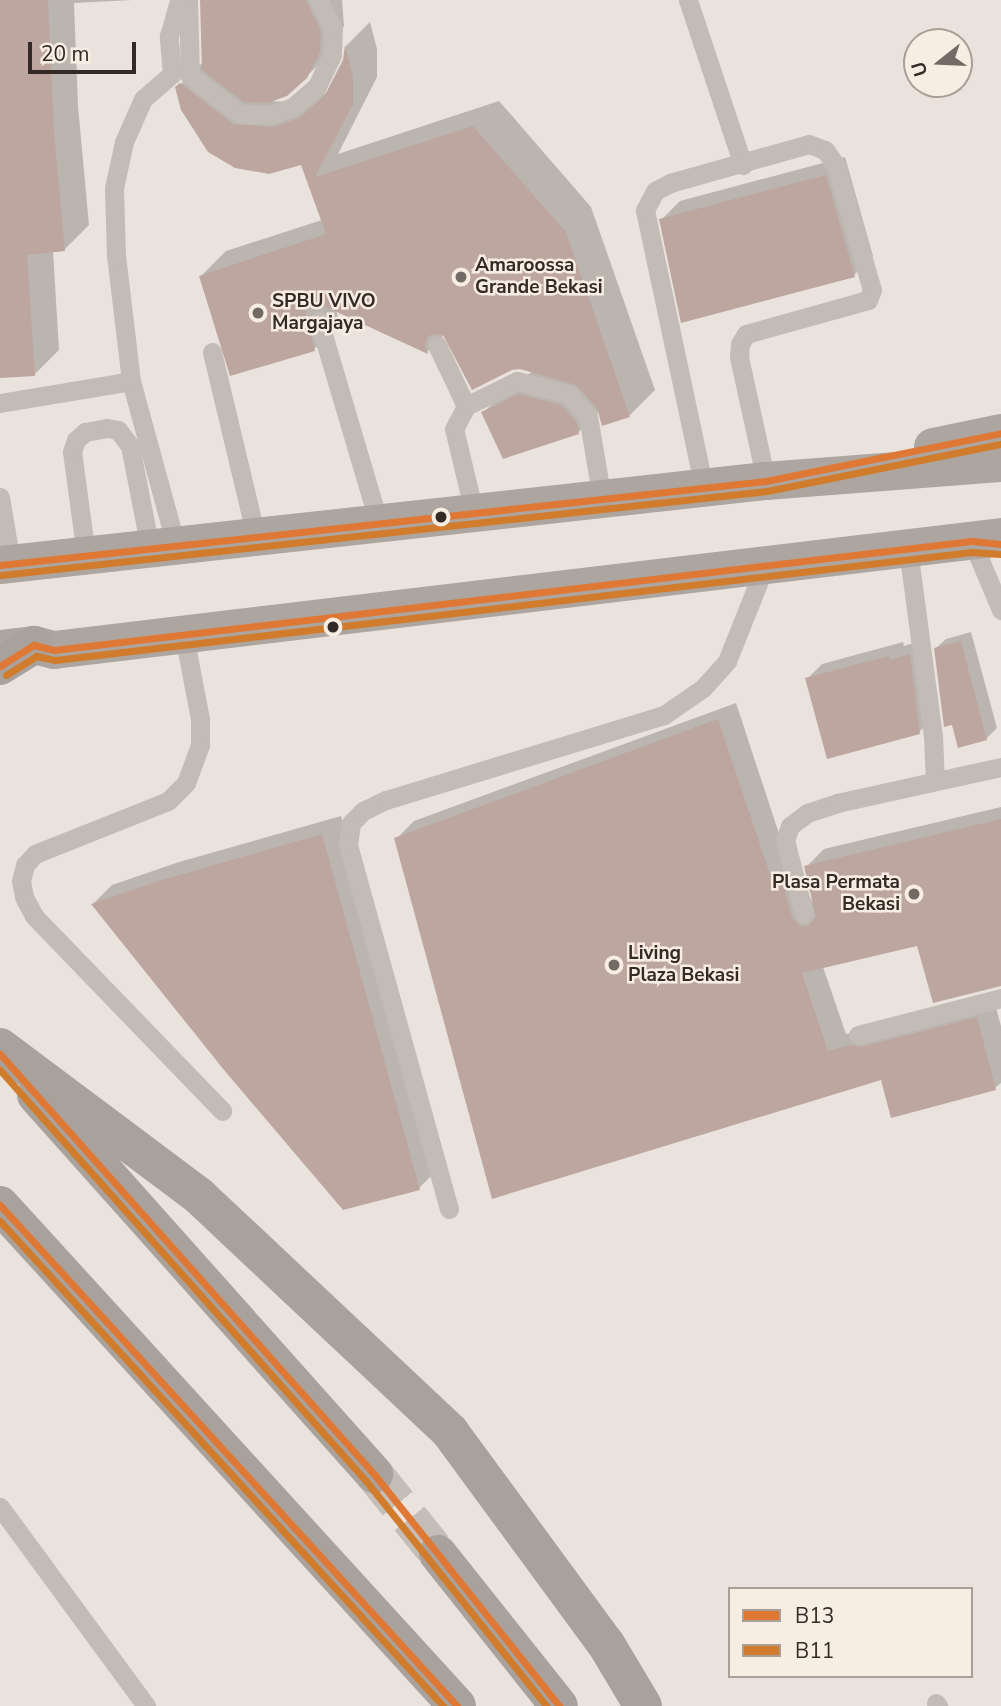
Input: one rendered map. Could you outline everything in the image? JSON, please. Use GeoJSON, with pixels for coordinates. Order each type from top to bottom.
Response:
{"type":"FeatureCollection","features":[{"type":"Feature","properties":{"kind":"highway"},"geometry":{"type":"LineString","coordinates":[[766,481],[1001,433]]}},
{"type":"Feature","properties":{"kind":"highway"},"geometry":{"type":"LineString","coordinates":[[6,564],[766,481],[1001,463]]}},
{"type":"Feature","properties":{"kind":"highway"},"geometry":{"type":"LineString","coordinates":[[0,666],[17,647],[54,650],[991,541]]}},
{"type":"Feature","properties":{"kind":"highway"},"geometry":{"type":"LineString","coordinates":[[0,1047],[199,1196],[450,1432],[606,1644],[643,1706]]}},
{"type":"Feature","properties":{"kind":"highway"},"geometry":{"type":"LineString","coordinates":[[0,1054],[374,1474]]}},
{"type":"Feature","properties":{"kind":"highway"},"geometry":{"type":"LineString","coordinates":[[0,1205],[457,1706]]}},
{"type":"Feature","properties":{"kind":"highway"},"geometry":{"type":"LineString","coordinates":[[438,1554],[559,1706]]}},
{"type":"Feature","properties":{"kind":"lane"},"geometry":{"type":"LineString","coordinates":[[163,547],[131,381],[116,256],[114,188],[124,142],[143,99],[172,74],[169,36],[179,0]]}},
{"type":"Feature","properties":{"kind":"lane"},"geometry":{"type":"LineString","coordinates":[[188,0],[190,76],[240,114],[270,115],[293,107],[317,86],[332,55],[333,28],[317,2]]}},
{"type":"Feature","properties":{"kind":"lane"},"geometry":{"type":"LineString","coordinates":[[688,0],[743,165]]}},
{"type":"Feature","properties":{"kind":"lane"},"geometry":{"type":"LineString","coordinates":[[704,488],[645,211],[655,191],[670,183],[743,165],[809,144],[825,150],[836,166],[872,290],[868,300],[746,334],[740,344],[739,357],[766,481]]}},
{"type":"Feature","properties":{"kind":"lane"},"geometry":{"type":"LineString","coordinates":[[318,321],[379,523]]}},
{"type":"Feature","properties":{"kind":"lane"},"geometry":{"type":"LineString","coordinates":[[437,345],[466,405]]}},
{"type":"Feature","properties":{"kind":"lane"},"geometry":{"type":"LineString","coordinates":[[212,352],[256,536]]}},
{"type":"Feature","properties":{"kind":"lane"},"geometry":{"type":"LineString","coordinates":[[0,404],[131,381]]}},
{"type":"Feature","properties":{"kind":"lane"},"geometry":{"type":"LineString","coordinates":[[474,512],[454,429],[466,405],[517,381],[568,394],[588,416],[602,499]]}},
{"type":"Feature","properties":{"kind":"lane"},"geometry":{"type":"LineString","coordinates":[[86,555],[72,452],[76,440],[85,432],[107,428],[118,430],[130,446],[163,547]]}},
{"type":"Feature","properties":{"kind":"lane"},"geometry":{"type":"LineString","coordinates":[[0,497],[6,564]]}},
{"type":"Feature","properties":{"kind":"lane"},"geometry":{"type":"LineString","coordinates":[[991,541],[1001,610]]}},
{"type":"Feature","properties":{"kind":"lane"},"geometry":{"type":"LineString","coordinates":[[908,549],[933,736],[935,781]]}},
{"type":"Feature","properties":{"kind":"lane"},"geometry":{"type":"LineString","coordinates":[[449,1209],[348,845],[351,823],[363,811],[386,800],[664,715],[703,688],[727,661],[765,566]]}},
{"type":"Feature","properties":{"kind":"lane"},"geometry":{"type":"LineString","coordinates":[[184,635],[201,719],[200,744],[186,783],[168,801],[36,854],[25,865],[21,881],[24,897],[34,916],[222,1111]]}},
{"type":"Feature","properties":{"kind":"lane"},"geometry":{"type":"LineString","coordinates":[[803,914],[785,840],[790,826],[807,813],[837,803],[1001,767]]}},
{"type":"Feature","properties":{"kind":"lane"},"geometry":{"type":"LineString","coordinates":[[858,1035],[1001,998]]}},
{"type":"Feature","properties":{"kind":"lane"},"geometry":{"type":"LineString","coordinates":[[0,1507],[146,1706]]}},
{"type":"Feature","properties":{"kind":"building"},"geometry":{"type":"Polygon","coordinates":[[[0,0],[48,0],[54,132],[65,251],[27,255],[35,376],[0,378],[0,0]]]}},
{"type":"Feature","properties":{"kind":"building"},"geometry":{"type":"Polygon","coordinates":[[[200,0],[306,0],[321,31],[320,52],[307,78],[287,96],[268,103],[244,102],[202,70],[200,0]]]}},
{"type":"Feature","properties":{"kind":"building","name":"Amaroossa Grande Bekasi"},"geometry":{"type":"Polygon","coordinates":[[[345,45],[353,76],[353,104],[315,177],[473,126],[566,232],[630,417],[602,426],[597,408],[576,385],[520,369],[512,370],[472,390],[443,335],[432,334],[427,338],[425,345],[428,354],[302,296],[315,351],[230,376],[199,276],[326,234],[301,165],[269,174],[235,168],[208,152],[181,110],[175,87],[180,83],[233,124],[274,127],[301,117],[325,95],[343,60],[345,45]]]}},
{"type":"Feature","properties":{"kind":"building"},"geometry":{"type":"Polygon","coordinates":[[[826,175],[855,277],[681,323],[659,219],[826,175]]]}},
{"type":"Feature","properties":{"kind":"building"},"geometry":{"type":"Polygon","coordinates":[[[518,394],[561,405],[577,422],[579,434],[503,459],[481,412],[518,394]]]}},
{"type":"Feature","properties":{"kind":"building"},"geometry":{"type":"Polygon","coordinates":[[[961,641],[987,740],[958,748],[952,725],[944,727],[934,648],[961,641]]]}},
{"type":"Feature","properties":{"kind":"building"},"geometry":{"type":"Polygon","coordinates":[[[910,654],[920,734],[827,759],[805,678],[889,656],[890,660],[910,654]]]}},
{"type":"Feature","properties":{"kind":"building","name":"Living Plaza Bekasi"},"geometry":{"type":"Polygon","coordinates":[[[718,719],[770,874],[780,872],[792,917],[800,926],[808,926],[816,917],[804,866],[1001,819],[1001,986],[933,1003],[917,946],[802,973],[828,1051],[851,1045],[861,1047],[977,1017],[996,1090],[891,1118],[881,1080],[492,1199],[394,838],[718,719]]]}},
{"type":"Feature","properties":{"kind":"building"},"geometry":{"type":"Polygon","coordinates":[[[322,834],[420,1190],[343,1210],[224,1070],[91,904],[159,881],[322,834]]]}},
{"type":"Feature","properties":{"kind":"tunnel"},"geometry":{"type":"LineString","coordinates":[[374,1474],[438,1554]]}},
{"type":"Feature","properties":{"kind":"transit line","name":"B13"},"geometry":{"type":"LineString","coordinates":[[0,565],[766,481],[1001,433]]}},
{"type":"Feature","properties":{"kind":"transit line","name":"B11"},"geometry":{"type":"LineString","coordinates":[[1,575],[767,491],[1001,444]]}},
{"type":"Feature","properties":{"kind":"transit line","name":"B13"},"geometry":{"type":"LineString","coordinates":[[0,666],[34,645],[54,650],[972,541],[1001,544]]}},
{"type":"Feature","properties":{"kind":"transit line","name":"B11"},"geometry":{"type":"LineString","coordinates":[[6,675],[36,656],[55,660],[972,552],[1000,554]]}},
{"type":"Feature","properties":{"kind":"transit line","name":"B13"},"geometry":{"type":"LineString","coordinates":[[0,1054],[374,1474],[559,1706]]}},
{"type":"Feature","properties":{"kind":"transit line","name":"B11"},"geometry":{"type":"LineString","coordinates":[[0,1070],[366,1481],[546,1706]]}},
{"type":"Feature","properties":{"kind":"transit line","name":"B13"},"geometry":{"type":"LineString","coordinates":[[0,1205],[457,1706]]}},
{"type":"Feature","properties":{"kind":"transit line","name":"B11"},"geometry":{"type":"LineString","coordinates":[[0,1221],[443,1706]]}},
{"type":"Feature","properties":{"kind":"place","name":"Amaroossa Grande Bekasi"},"geometry":{"type":"Point","coordinates":[461,277]}},
{"type":"Feature","properties":{"kind":"place","name":"SPBU VIVO Margajaya"},"geometry":{"type":"Point","coordinates":[258,313]}},
{"type":"Feature","properties":{"kind":"place","name":"Plasa Permata Bekasi"},"geometry":{"type":"Point","coordinates":[914,894]}},
{"type":"Feature","properties":{"kind":"place","name":"Living Plaza Bekasi"},"geometry":{"type":"Point","coordinates":[614,965]}}]}
